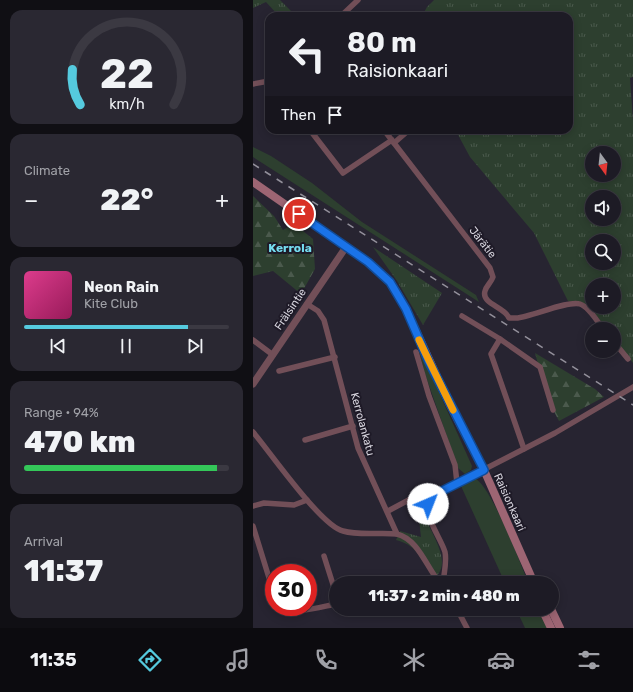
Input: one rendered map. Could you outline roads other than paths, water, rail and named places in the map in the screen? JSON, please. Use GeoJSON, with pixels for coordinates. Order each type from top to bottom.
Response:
{"type":"FeatureCollection","features":[{"type":"Feature","properties":{"kind":"main road","name":"Raisionkaari"},"geometry":{"type":"LineString","coordinates":[[253,182],[346,246],[380,272],[396,291],[406,309],[450,405],[484,470],[531,576]]}},
{"type":"Feature","properties":{"kind":"main road"},"geometry":{"type":"LineString","coordinates":[[545,616],[551,628]]}},
{"type":"Feature","properties":{"kind":"main road"},"geometry":{"type":"LineString","coordinates":[[554,616],[560,628]]}},
{"type":"Feature","properties":{"kind":"street"},"geometry":{"type":"LineString","coordinates":[[345,12],[358,0]]}},
{"type":"Feature","properties":{"kind":"street"},"geometry":{"type":"LineString","coordinates":[[253,84],[265,82]]}},
{"type":"Feature","properties":{"kind":"street"},"geometry":{"type":"LineString","coordinates":[[313,134],[343,173],[403,134]]}},
{"type":"Feature","properties":{"kind":"street","name":"Järätie"},"geometry":{"type":"LineString","coordinates":[[387,134],[490,268],[493,277],[485,290],[484,295],[489,301],[505,312],[509,318],[516,318],[568,305],[579,304],[588,310],[597,322]]}},
{"type":"Feature","properties":{"kind":"street","name":"Frälsintie"},"geometry":{"type":"LineString","coordinates":[[253,384],[346,246]]}},
{"type":"Feature","properties":{"kind":"street","name":"Kerrolankatu"},"geometry":{"type":"LineString","coordinates":[[307,304],[322,315],[335,357],[361,457],[388,511],[397,534]]}},
{"type":"Feature","properties":{"kind":"street"},"geometry":{"type":"LineString","coordinates":[[462,316],[500,339],[540,367],[553,410]]}},
{"type":"Feature","properties":{"kind":"street"},"geometry":{"type":"LineString","coordinates":[[500,339],[491,354],[524,449]]}},
{"type":"Feature","properties":{"kind":"street"},"geometry":{"type":"LineString","coordinates":[[253,340],[273,355]]}},
{"type":"Feature","properties":{"kind":"street"},"geometry":{"type":"LineString","coordinates":[[621,350],[628,359]]}},
{"type":"Feature","properties":{"kind":"street"},"geometry":{"type":"LineString","coordinates":[[416,352],[429,396],[455,466],[457,483]]}},
{"type":"Feature","properties":{"kind":"street"},"geometry":{"type":"LineString","coordinates":[[279,371],[335,357]]}},
{"type":"Feature","properties":{"kind":"street"},"geometry":{"type":"LineString","coordinates":[[444,576],[445,556],[429,515],[428,504],[430,499],[438,492],[524,449],[633,388]]}},
{"type":"Feature","properties":{"kind":"street"},"geometry":{"type":"LineString","coordinates":[[305,440],[353,426]]}},
{"type":"Feature","properties":{"kind":"street"},"geometry":{"type":"LineString","coordinates":[[253,432],[307,500],[328,522],[341,531],[397,534],[404,536],[413,544],[434,576]]}},
{"type":"Feature","properties":{"kind":"street"},"geometry":{"type":"LineString","coordinates":[[388,511],[420,494],[430,499]]}},
{"type":"Feature","properties":{"kind":"street"},"geometry":{"type":"LineString","coordinates":[[253,506],[264,503],[294,505],[307,500]]}},
{"type":"Feature","properties":{"kind":"street"},"geometry":{"type":"LineString","coordinates":[[253,526],[265,565]]}},
{"type":"Feature","properties":{"kind":"street"},"geometry":{"type":"LineString","coordinates":[[324,556],[330,576]]}},
{"type":"Feature","properties":{"kind":"street"},"geometry":{"type":"LineString","coordinates":[[317,607],[329,605]]}},
{"type":"Feature","properties":{"kind":"street"},"geometry":{"type":"LineString","coordinates":[[461,616],[467,628]]}},
{"type":"Feature","properties":{"kind":"railway"},"geometry":{"type":"LineString","coordinates":[[253,164],[633,405]]}},
{"type":"Feature","properties":{"kind":"district","name":"Kerrola"},"geometry":{"type":"Point","coordinates":[290,248]}}]}
